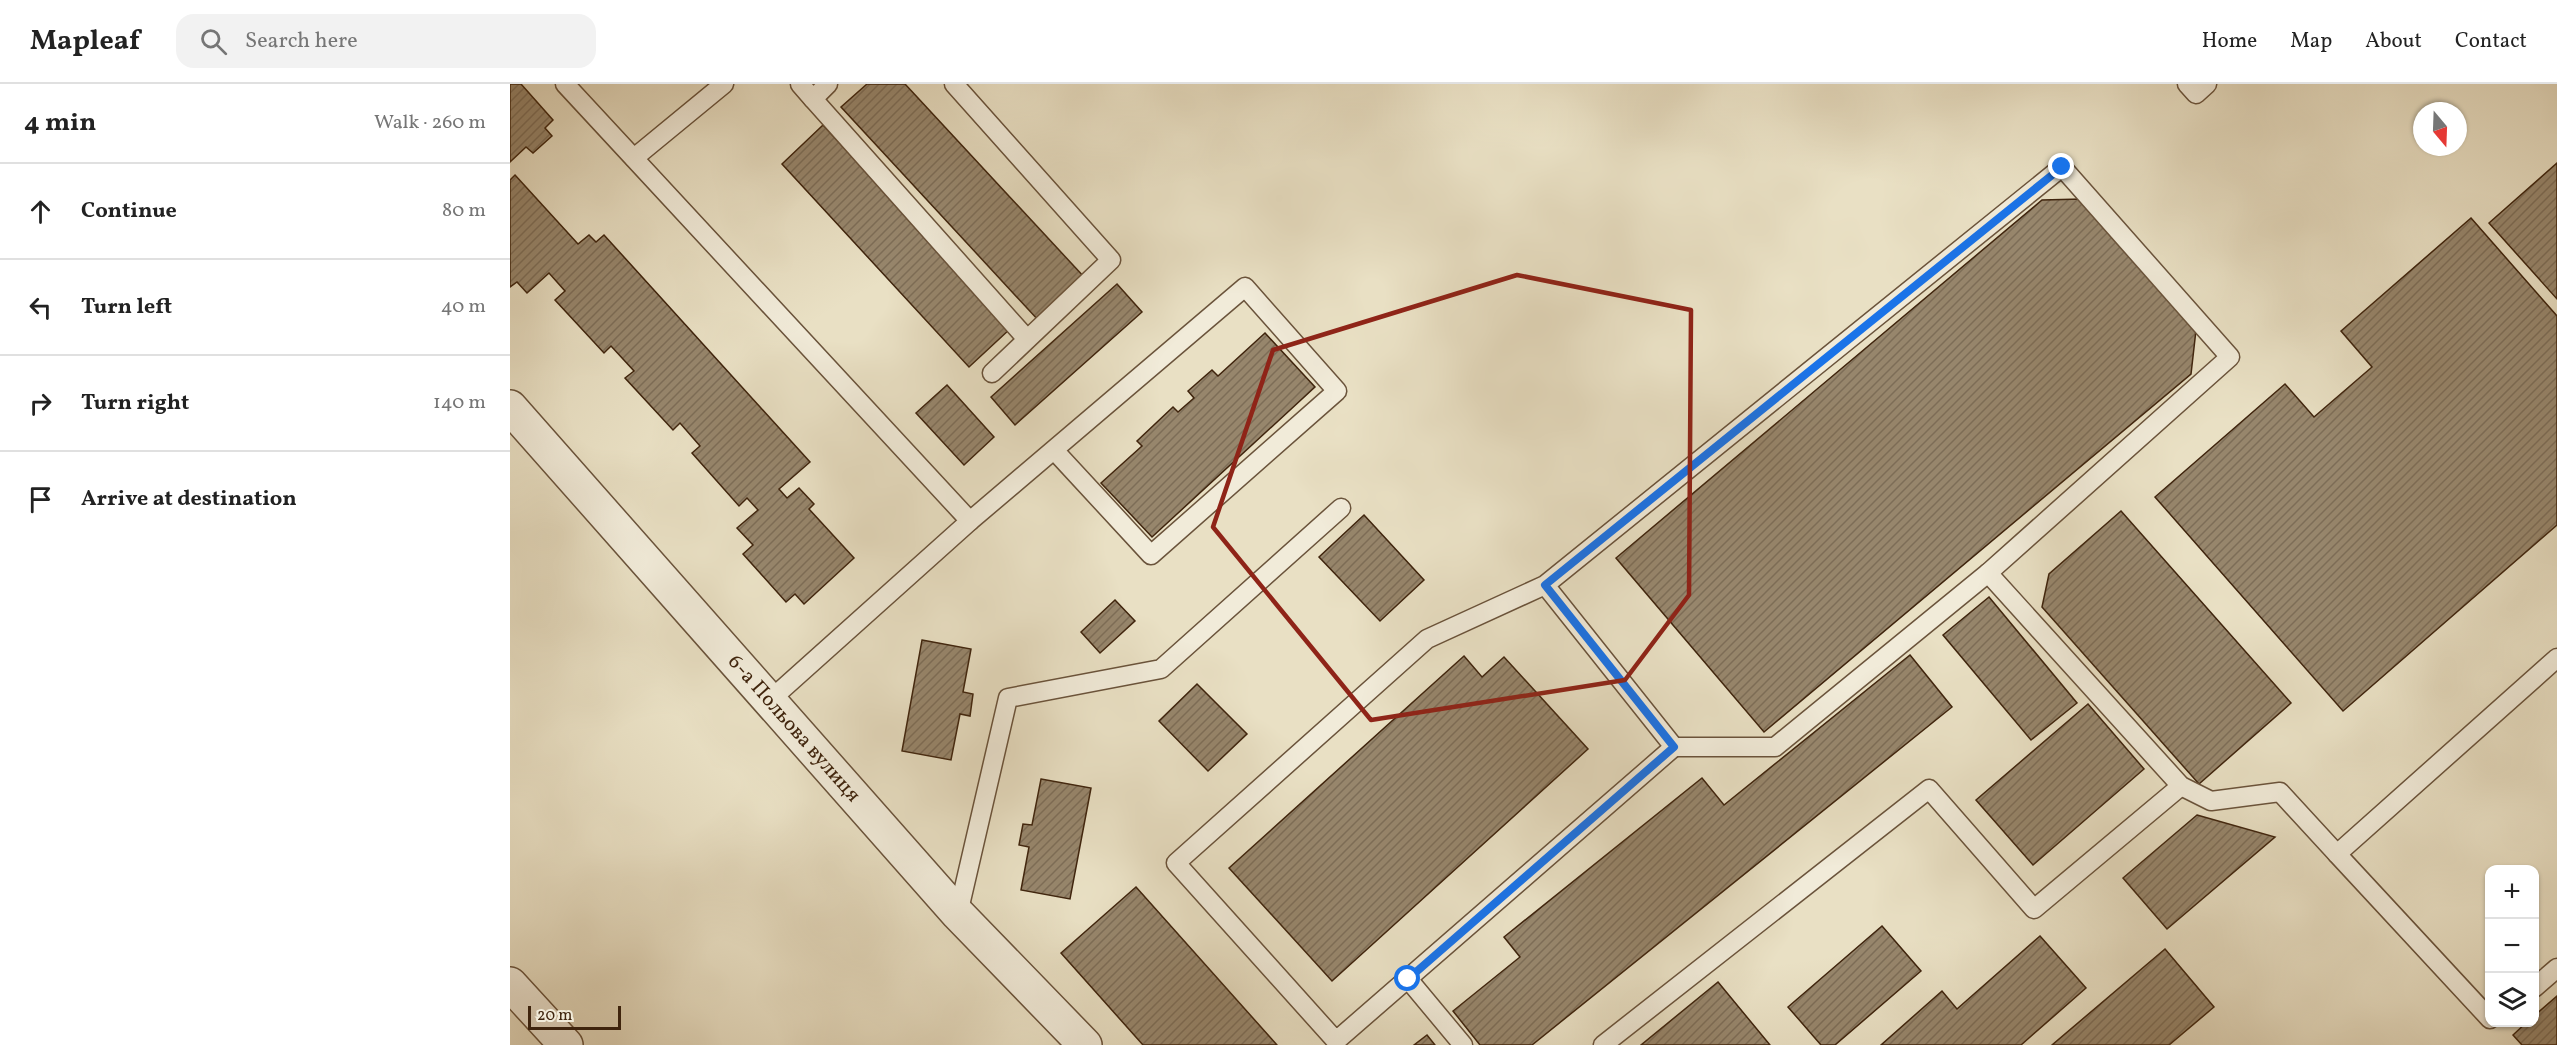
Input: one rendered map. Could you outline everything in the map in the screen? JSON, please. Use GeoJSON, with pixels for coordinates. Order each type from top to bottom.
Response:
{"type":"FeatureCollection","features":[{"type":"Feature","properties":{"kind":"street","name":"6-а Польова вулиця"},"geometry":{"type":"LineString","coordinates":[[510,407],[768,702],[958,914],[1084,1045]]}},
{"type":"Feature","properties":{"kind":"street"},"geometry":{"type":"LineString","coordinates":[[510,984],[566,1045]]}},
{"type":"Feature","properties":{"kind":"lane"},"geometry":{"type":"LineString","coordinates":[[565,84],[970,521]]}},
{"type":"Feature","properties":{"kind":"lane"},"geometry":{"type":"LineString","coordinates":[[633,158],[724,84]]}},
{"type":"Feature","properties":{"kind":"lane"},"geometry":{"type":"LineString","coordinates":[[800,84],[1027,339]]}},
{"type":"Feature","properties":{"kind":"lane"},"geometry":{"type":"LineString","coordinates":[[813,99],[828,84]]}},
{"type":"Feature","properties":{"kind":"lane"},"geometry":{"type":"LineString","coordinates":[[954,84],[1111,260],[992,373]]}},
{"type":"Feature","properties":{"kind":"lane"},"geometry":{"type":"LineString","coordinates":[[2187,84],[2196,94],[2207,84]]}},
{"type":"Feature","properties":{"kind":"lane"},"geometry":{"type":"LineString","coordinates":[[2062,167],[2230,357],[1988,573],[1774,747],[1674,747],[1336,1041],[1176,863],[1427,639],[1545,585],[2062,167]]}},
{"type":"Feature","properties":{"kind":"lane"},"geometry":{"type":"LineString","coordinates":[[768,702],[970,521],[1245,287],[1337,391],[1151,555],[1054,450]]}},
{"type":"Feature","properties":{"kind":"lane"},"geometry":{"type":"LineString","coordinates":[[958,914],[1008,698],[1161,669],[1341,508]]}},
{"type":"Feature","properties":{"kind":"lane"},"geometry":{"type":"LineString","coordinates":[[1988,573],[2181,786],[2211,801],[2280,792],[2485,1014]]}},
{"type":"Feature","properties":{"kind":"lane"},"geometry":{"type":"LineString","coordinates":[[1545,585],[1674,747]]}},
{"type":"Feature","properties":{"kind":"lane"},"geometry":{"type":"LineString","coordinates":[[2337,854],[2557,658]]}},
{"type":"Feature","properties":{"kind":"lane"},"geometry":{"type":"LineString","coordinates":[[1603,1045],[1929,789],[2034,909],[2181,786]]}},
{"type":"Feature","properties":{"kind":"lane"},"geometry":{"type":"LineString","coordinates":[[2539,984],[2557,968]]}},
{"type":"Feature","properties":{"kind":"lane"},"geometry":{"type":"LineString","coordinates":[[1408,979],[1463,1045]]}},
{"type":"Feature","properties":{"kind":"highlighted area"},"geometry":{"type":"Polygon","coordinates":[[[1517,275],[1691,310],[1689,595],[1625,680],[1371,720],[1213,527],[1273,350],[1517,275]]]}},
{"type":"Feature","properties":{"kind":"building"},"geometry":{"type":"Polygon","coordinates":[[[510,84],[521,84],[553,120],[545,128],[552,136],[533,153],[526,147],[510,162],[510,84]]]}},
{"type":"Feature","properties":{"kind":"building"},"geometry":{"type":"Polygon","coordinates":[[[867,84],[905,84],[1085,278],[1039,321],[841,107],[867,84]]]}},
{"type":"Feature","properties":{"kind":"building"},"geometry":{"type":"Polygon","coordinates":[[[823,125],[1011,328],[969,367],[782,164],[823,125]]]}},
{"type":"Feature","properties":{"kind":"building"},"geometry":{"type":"Polygon","coordinates":[[[2557,163],[2557,299],[2489,223],[2557,163]]]}},
{"type":"Feature","properties":{"kind":"building"},"geometry":{"type":"Polygon","coordinates":[[[515,175],[578,244],[589,235],[596,242],[604,235],[810,462],[779,489],[787,498],[799,488],[814,504],[809,509],[854,558],[804,604],[795,594],[786,602],[743,554],[753,545],[737,528],[758,510],[747,498],[739,506],[692,453],[700,446],[680,423],[673,430],[625,378],[634,371],[611,346],[604,353],[555,300],[565,291],[549,273],[527,293],[517,282],[510,287],[510,180],[515,175]]]}},
{"type":"Feature","properties":{"kind":"building"},"geometry":{"type":"Polygon","coordinates":[[[2082,199],[2196,330],[2191,374],[1764,732],[1616,558],[2042,200],[2082,199]]]}},
{"type":"Feature","properties":{"kind":"building"},"geometry":{"type":"Polygon","coordinates":[[[2471,218],[2557,316],[2557,525],[2343,711],[2155,497],[2285,384],[2314,417],[2372,367],[2341,331],[2471,218]]]}},
{"type":"Feature","properties":{"kind":"building"},"geometry":{"type":"Polygon","coordinates":[[[1117,284],[1142,312],[1015,425],[991,397],[1117,284]]]}},
{"type":"Feature","properties":{"kind":"building"},"geometry":{"type":"Polygon","coordinates":[[[1265,333],[1315,387],[1152,537],[1101,483],[1142,446],[1137,441],[1173,407],[1178,412],[1194,398],[1188,391],[1212,370],[1218,376],[1265,333]]]}},
{"type":"Feature","properties":{"kind":"building"},"geometry":{"type":"Polygon","coordinates":[[[947,385],[994,437],[964,465],[916,413],[947,385]]]}},
{"type":"Feature","properties":{"kind":"building"},"geometry":{"type":"Polygon","coordinates":[[[2121,511],[2291,703],[2199,784],[2042,607],[2049,574],[2121,511]]]}},
{"type":"Feature","properties":{"kind":"building"},"geometry":{"type":"Polygon","coordinates":[[[1364,515],[1424,580],[1380,621],[1319,557],[1364,515]]]}},
{"type":"Feature","properties":{"kind":"building"},"geometry":{"type":"Polygon","coordinates":[[[1989,597],[2077,703],[2031,740],[1943,635],[1989,597]]]}},
{"type":"Feature","properties":{"kind":"building"},"geometry":{"type":"Polygon","coordinates":[[[1115,600],[1135,621],[1100,653],[1081,632],[1115,600]]]}},
{"type":"Feature","properties":{"kind":"building"},"geometry":{"type":"Polygon","coordinates":[[[922,640],[971,649],[963,692],[973,694],[970,716],[960,714],[951,760],[902,751],[922,640]]]}},
{"type":"Feature","properties":{"kind":"building"},"geometry":{"type":"Polygon","coordinates":[[[1910,655],[1952,707],[1532,1045],[1480,1045],[1453,1011],[1520,957],[1504,937],[1702,778],[1724,805],[1910,655]]]}},
{"type":"Feature","properties":{"kind":"building"},"geometry":{"type":"Polygon","coordinates":[[[1464,656],[1482,677],[1504,657],[1588,749],[1332,981],[1229,868],[1464,656]]]}},
{"type":"Feature","properties":{"kind":"building"},"geometry":{"type":"Polygon","coordinates":[[[1197,684],[1247,734],[1208,771],[1159,721],[1197,684]]]}},
{"type":"Feature","properties":{"kind":"building"},"geometry":{"type":"Polygon","coordinates":[[[2088,704],[2144,769],[2033,865],[1976,800],[2088,704]]]}},
{"type":"Feature","properties":{"kind":"building"},"geometry":{"type":"Polygon","coordinates":[[[1041,779],[1091,788],[1070,899],[1021,890],[1029,847],[1019,845],[1023,824],[1032,825],[1041,779]]]}},
{"type":"Feature","properties":{"kind":"building"},"geometry":{"type":"Polygon","coordinates":[[[2197,815],[2275,837],[2167,929],[2123,878],[2197,815]]]}},
{"type":"Feature","properties":{"kind":"building"},"geometry":{"type":"Polygon","coordinates":[[[1136,887],[1277,1045],[1143,1045],[1061,953],[1136,887]]]}},
{"type":"Feature","properties":{"kind":"building"},"geometry":{"type":"Polygon","coordinates":[[[1882,926],[1921,971],[1835,1045],[1821,1045],[1788,1007],[1882,926]]]}},
{"type":"Feature","properties":{"kind":"building"},"geometry":{"type":"Polygon","coordinates":[[[2040,936],[2086,988],[2021,1045],[1881,1045],[1942,991],[1957,1009],[2040,936]]]}},
{"type":"Feature","properties":{"kind":"building"},"geometry":{"type":"Polygon","coordinates":[[[2165,949],[2214,1007],[2169,1045],[2052,1045],[2165,949]]]}},
{"type":"Feature","properties":{"kind":"building"},"geometry":{"type":"Polygon","coordinates":[[[1718,982],[1770,1045],[1641,1045],[1718,982]]]}},
{"type":"Feature","properties":{"kind":"building"},"geometry":{"type":"Polygon","coordinates":[[[2557,996],[2557,1045],[2522,1045],[2513,1035],[2522,1027],[2539,1027],[2539,1012],[2557,996]]]}},
{"type":"Feature","properties":{"kind":"building"},"geometry":{"type":"Polygon","coordinates":[[[1427,1035],[1435,1045],[1414,1045],[1427,1035]]]}},
{"type":"Feature","properties":{"kind":"route"},"geometry":{"type":"LineString","coordinates":[[1408,979],[1674,747],[1545,585],[2062,167]]}}]}
